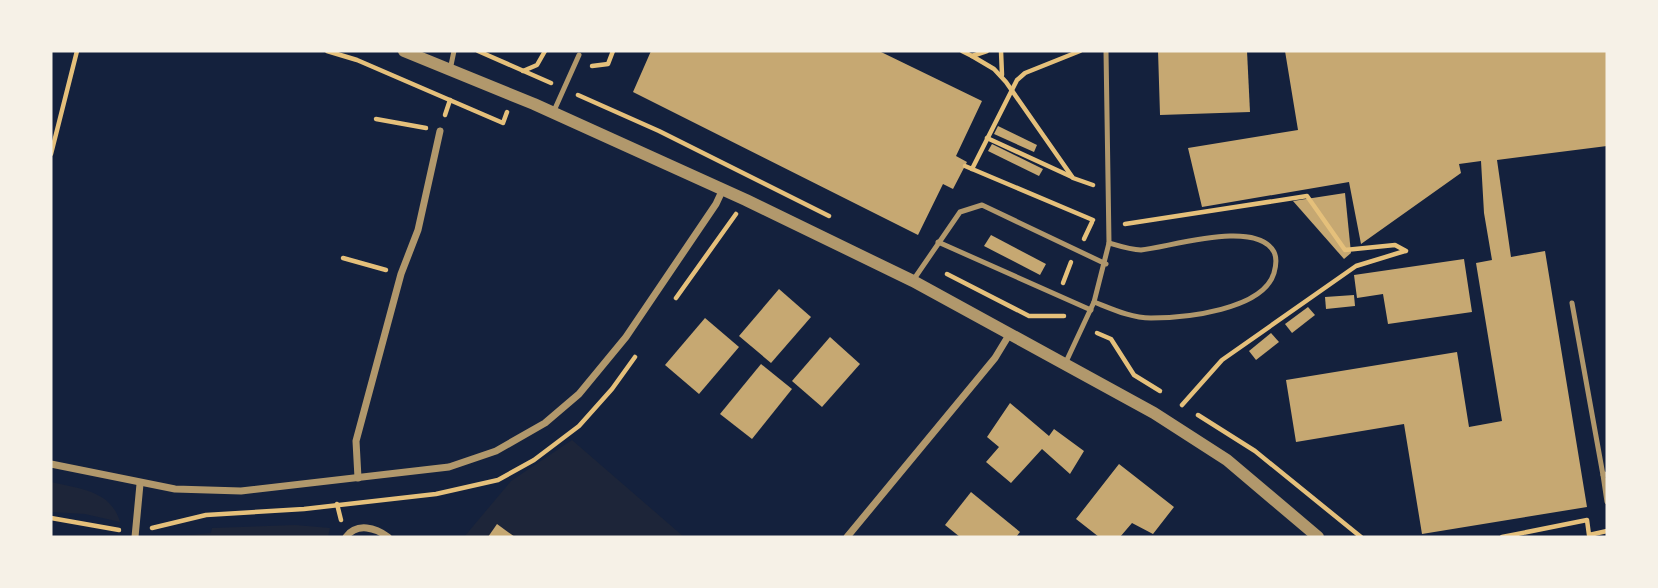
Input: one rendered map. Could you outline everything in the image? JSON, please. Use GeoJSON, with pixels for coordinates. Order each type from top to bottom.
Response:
{"type":"FeatureCollection","features":[{"type":"Feature","properties":{"kind":"street"},"geometry":{"type":"LineString","coordinates":[[404,51],[553,113],[723,189],[913,281],[1154,413],[1227,460],[1318,537]]}},
{"type":"Feature","properties":{"kind":"street"},"geometry":{"type":"LineString","coordinates":[[358,478],[356,441],[401,274],[418,230],[440,131]]}},
{"type":"Feature","properties":{"kind":"street"},"geometry":{"type":"LineString","coordinates":[[51,464],[175,489],[241,491],[449,467],[496,452],[545,423],[579,394],[626,337],[716,204],[723,189]]}},
{"type":"Feature","properties":{"kind":"street"},"geometry":{"type":"LineString","coordinates":[[846,537],[995,358],[1009,335]]}},
{"type":"Feature","properties":{"kind":"street"},"geometry":{"type":"LineString","coordinates":[[135,534],[141,484]]}},
{"type":"Feature","properties":{"kind":"street"},"geometry":{"type":"LineString","coordinates":[[348,535],[370,528],[388,537]]}},
{"type":"Feature","properties":{"kind":"lane"},"geometry":{"type":"LineString","coordinates":[[450,70],[454,51]]}},
{"type":"Feature","properties":{"kind":"lane"},"geometry":{"type":"LineString","coordinates":[[1065,364],[1094,302],[1106,264],[1109,243],[1107,51]]}},
{"type":"Feature","properties":{"kind":"lane"},"geometry":{"type":"LineString","coordinates":[[553,113],[579,55]]}},
{"type":"Feature","properties":{"kind":"lane"},"geometry":{"type":"LineString","coordinates":[[913,281],[960,212],[982,205],[1106,264]]}},
{"type":"Feature","properties":{"kind":"lane"},"geometry":{"type":"LineString","coordinates":[[1094,302],[1129,315],[1150,318],[1227,308],[1253,300],[1272,279],[1277,265],[1274,252],[1264,242],[1251,237],[1234,235],[1138,250],[1109,243]]}},
{"type":"Feature","properties":{"kind":"lane"},"geometry":{"type":"LineString","coordinates":[[938,242],[1091,310]]}},
{"type":"Feature","properties":{"kind":"lane"},"geometry":{"type":"LineString","coordinates":[[1572,303],[1605,474],[1607,502]]}},
{"type":"Feature","properties":{"kind":"path"},"geometry":{"type":"LineString","coordinates":[[51,153],[77,51]]}},
{"type":"Feature","properties":{"kind":"path"},"geometry":{"type":"LineString","coordinates":[[478,51],[562,88]]}},
{"type":"Feature","properties":{"kind":"path"},"geometry":{"type":"LineString","coordinates":[[523,71],[537,65],[545,51]]}},
{"type":"Feature","properties":{"kind":"path"},"geometry":{"type":"LineString","coordinates":[[587,74],[592,65],[608,64],[613,51]]}},
{"type":"Feature","properties":{"kind":"path"},"geometry":{"type":"LineString","coordinates":[[962,51],[994,69],[1006,82],[1073,178]]}},
{"type":"Feature","properties":{"kind":"path"},"geometry":{"type":"LineString","coordinates":[[972,56],[987,51]]}},
{"type":"Feature","properties":{"kind":"path"},"geometry":{"type":"LineString","coordinates":[[1001,51],[1000,68],[1006,82]]}},
{"type":"Feature","properties":{"kind":"path"},"geometry":{"type":"LineString","coordinates":[[972,169],[1012,90],[1025,74],[1080,51]]}},
{"type":"Feature","properties":{"kind":"path"},"geometry":{"type":"LineString","coordinates":[[584,93],[589,100]]}},
{"type":"Feature","properties":{"kind":"path"},"geometry":{"type":"LineString","coordinates":[[376,119],[440,131],[450,100]]}},
{"type":"Feature","properties":{"kind":"path"},"geometry":{"type":"LineString","coordinates":[[987,138],[1096,186]]}},
{"type":"Feature","properties":{"kind":"path"},"geometry":{"type":"LineString","coordinates":[[965,166],[1110,227],[1201,210],[1307,197],[1345,250],[1395,245],[1406,251],[1356,266],[1222,360],[1182,405]]}},
{"type":"Feature","properties":{"kind":"path"},"geometry":{"type":"LineString","coordinates":[[1095,174],[1095,196]]}},
{"type":"Feature","properties":{"kind":"path"},"geometry":{"type":"LineString","coordinates":[[1043,317],[1058,296],[1093,220],[1095,207]]}},
{"type":"Feature","properties":{"kind":"path"},"geometry":{"type":"LineString","coordinates":[[343,258],[401,274]]}},
{"type":"Feature","properties":{"kind":"path"},"geometry":{"type":"LineString","coordinates":[[51,518],[135,534],[206,514],[304,509],[337,504]]}},
{"type":"Feature","properties":{"kind":"path"},"geometry":{"type":"LineString","coordinates":[[1502,537],[1587,520],[1589,535],[1607,531]]}},
{"type":"Feature","properties":{"kind":"shaded area"},"geometry":{"type":"Polygon","coordinates":[[[572,440],[684,537],[464,537],[511,481],[572,440]]]}},
{"type":"Feature","properties":{"kind":"shaded area"},"geometry":{"type":"Polygon","coordinates":[[[51,482],[83,489],[102,497],[116,511],[120,522],[85,514],[51,512],[51,482]]]}},
{"type":"Feature","properties":{"kind":"shaded area"},"geometry":{"type":"Polygon","coordinates":[[[295,525],[330,528],[328,537],[168,537],[211,533],[212,528],[295,525]]]}},
{"type":"Feature","properties":{"kind":"building"},"geometry":{"type":"Polygon","coordinates":[[[651,51],[879,51],[982,101],[956,156],[967,162],[953,189],[943,184],[918,235],[633,92],[651,51]]]}},
{"type":"Feature","properties":{"kind":"building"},"geometry":{"type":"Polygon","coordinates":[[[1158,51],[1247,51],[1250,112],[1160,115],[1158,51]]]}},
{"type":"Feature","properties":{"kind":"building"},"geometry":{"type":"Polygon","coordinates":[[[1285,51],[1607,51],[1607,146],[1497,160],[1511,257],[1545,251],[1587,507],[1422,534],[1404,424],[1296,442],[1286,380],[1457,352],[1469,427],[1502,421],[1476,263],[1492,260],[1484,213],[1481,161],[1459,164],[1461,173],[1361,244],[1349,182],[1202,207],[1188,148],[1298,130],[1285,51]]]}},
{"type":"Feature","properties":{"kind":"building"},"geometry":{"type":"Polygon","coordinates":[[[998,126],[1037,145],[1034,152],[994,134],[998,126]]]}},
{"type":"Feature","properties":{"kind":"building"},"geometry":{"type":"Polygon","coordinates":[[[992,144],[1043,169],[1039,176],[988,151],[992,144]]]}},
{"type":"Feature","properties":{"kind":"building"},"geometry":{"type":"Polygon","coordinates":[[[1345,193],[1351,253],[1344,259],[1293,201],[1345,193]]]}},
{"type":"Feature","properties":{"kind":"building"},"geometry":{"type":"Polygon","coordinates":[[[991,235],[1046,264],[1040,275],[984,246],[991,235]]]}},
{"type":"Feature","properties":{"kind":"building"},"geometry":{"type":"Polygon","coordinates":[[[1464,259],[1472,312],[1388,324],[1383,294],[1357,298],[1354,275],[1464,259]]]}},
{"type":"Feature","properties":{"kind":"building"},"geometry":{"type":"Polygon","coordinates":[[[779,289],[811,317],[771,363],[739,336],[779,289]]]}},
{"type":"Feature","properties":{"kind":"building"},"geometry":{"type":"Polygon","coordinates":[[[1354,295],[1355,306],[1326,309],[1325,297],[1354,295]]]}},
{"type":"Feature","properties":{"kind":"building"},"geometry":{"type":"Polygon","coordinates":[[[1308,307],[1315,315],[1292,333],[1285,324],[1308,307]]]}},
{"type":"Feature","properties":{"kind":"building"},"geometry":{"type":"Polygon","coordinates":[[[705,318],[739,347],[699,394],[665,365],[705,318]]]}},
{"type":"Feature","properties":{"kind":"building"},"geometry":{"type":"Polygon","coordinates":[[[1271,333],[1279,342],[1256,360],[1249,351],[1271,333]]]}},
{"type":"Feature","properties":{"kind":"building"},"geometry":{"type":"Polygon","coordinates":[[[830,337],[860,364],[822,407],[792,381],[830,337]]]}},
{"type":"Feature","properties":{"kind":"building"},"geometry":{"type":"Polygon","coordinates":[[[761,364],[792,389],[752,439],[720,414],[761,364]]]}},
{"type":"Feature","properties":{"kind":"building"},"geometry":{"type":"Polygon","coordinates":[[[1010,403],[1049,436],[1054,429],[1084,451],[1070,474],[1042,449],[1011,483],[986,462],[999,447],[987,437],[1010,403]]]}},
{"type":"Feature","properties":{"kind":"building"},"geometry":{"type":"Polygon","coordinates":[[[1119,464],[1174,507],[1153,534],[1132,523],[1120,537],[1099,537],[1076,519],[1119,464]]]}},
{"type":"Feature","properties":{"kind":"building"},"geometry":{"type":"Polygon","coordinates":[[[971,492],[1020,532],[1016,537],[960,537],[945,525],[971,492]]]}},
{"type":"Feature","properties":{"kind":"building"},"geometry":{"type":"Polygon","coordinates":[[[497,524],[515,537],[488,537],[497,524]]]}}]}
